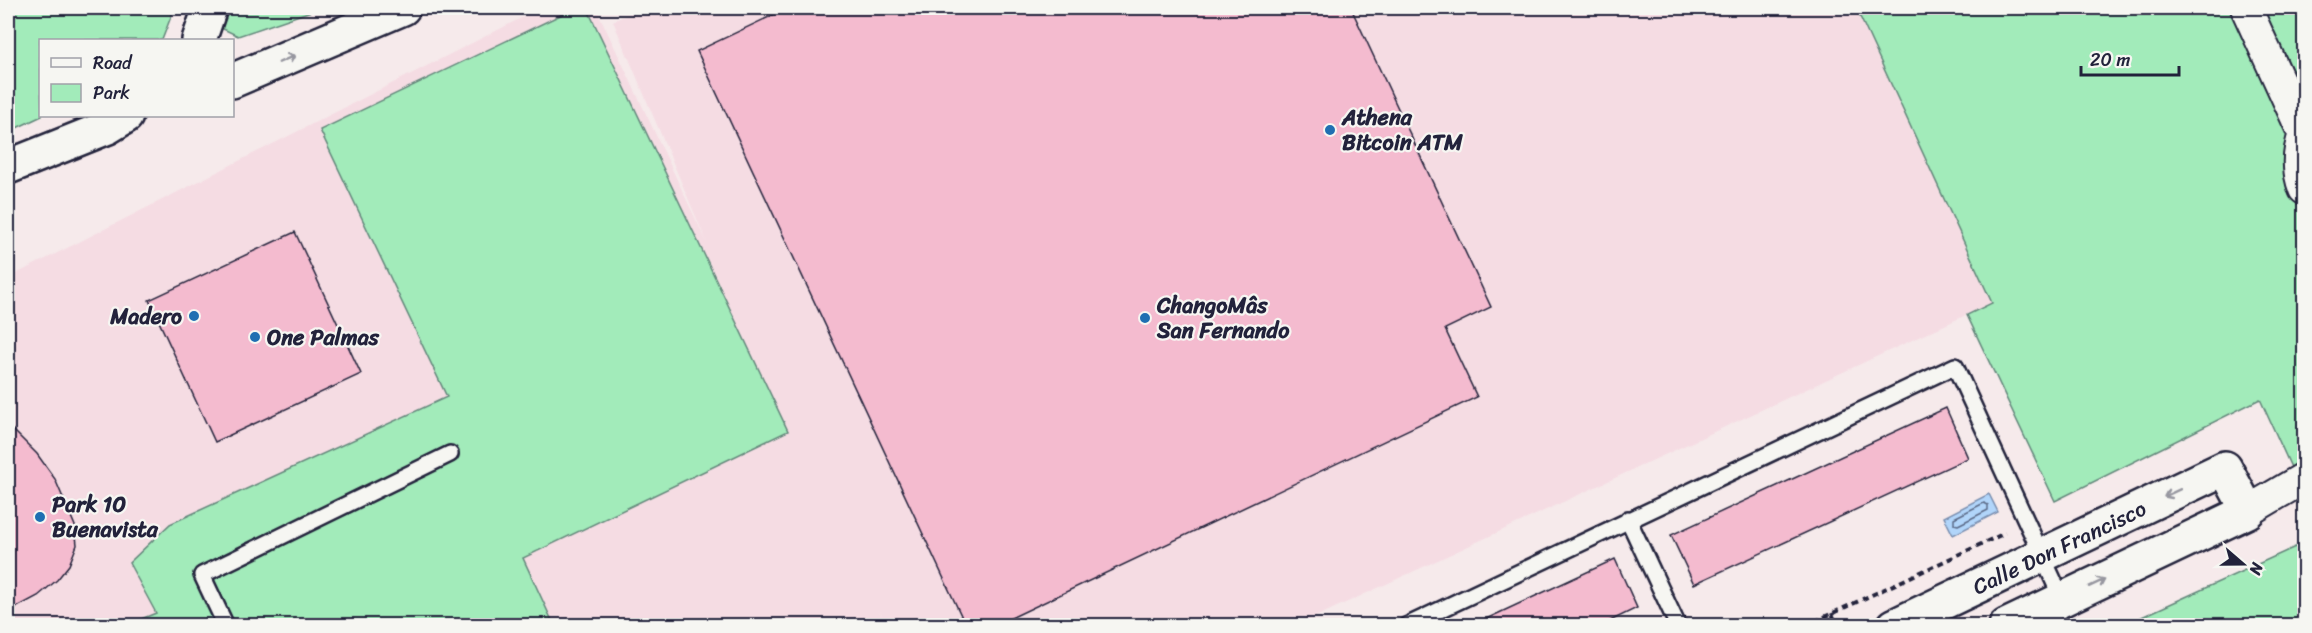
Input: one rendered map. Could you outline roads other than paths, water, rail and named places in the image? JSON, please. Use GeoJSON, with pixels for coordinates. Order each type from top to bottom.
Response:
{"type":"FeatureCollection","features":[{"type":"Feature","properties":{"kind":"street"},"geometry":{"type":"LineString","coordinates":[[199,39],[210,8]]}},
{"type":"Feature","properties":{"kind":"street"},"geometry":{"type":"LineString","coordinates":[[234,80],[403,8]]}},
{"type":"Feature","properties":{"kind":"street"},"geometry":{"type":"LineString","coordinates":[[2246,8],[2304,135],[2298,154],[2299,174],[2304,189]]}},
{"type":"Feature","properties":{"kind":"street"},"geometry":{"type":"LineString","coordinates":[[8,167],[117,121],[135,117]]}},
{"type":"Feature","properties":{"kind":"street","name":"Calle Don Francisco"},"geometry":{"type":"LineString","coordinates":[[1893,626],[2225,468],[2248,511]]}},
{"type":"Feature","properties":{"kind":"street"},"geometry":{"type":"LineString","coordinates":[[2006,626],[2302,484]]}},
{"type":"Feature","properties":{"kind":"lane"},"geometry":{"type":"LineString","coordinates":[[1406,626],[1955,366],[2062,599]]}},
{"type":"Feature","properties":{"kind":"lane"},"geometry":{"type":"LineString","coordinates":[[226,626],[202,575],[450,454]]}},
{"type":"Feature","properties":{"kind":"lane"},"geometry":{"type":"LineString","coordinates":[[1628,519],[1678,626]]}},
{"type":"Feature","properties":{"kind":"water"},"geometry":{"type":"Polygon","coordinates":[[[1989,494],[1998,512],[1953,535],[1944,517],[1989,494]]]}},
{"type":"Feature","properties":{"kind":"place","name":"Athena Bitcoin ATM"},"geometry":{"type":"Point","coordinates":[1330,130]}},
{"type":"Feature","properties":{"kind":"place","name":"Madero"},"geometry":{"type":"Point","coordinates":[194,316]}},
{"type":"Feature","properties":{"kind":"place","name":"ChangoMâs San Fernando"},"geometry":{"type":"Point","coordinates":[1145,318]}},
{"type":"Feature","properties":{"kind":"place","name":"One Palmas"},"geometry":{"type":"Point","coordinates":[255,337]}},
{"type":"Feature","properties":{"kind":"place","name":"Park 10 Buenavista"},"geometry":{"type":"Point","coordinates":[40,517]}}]}
